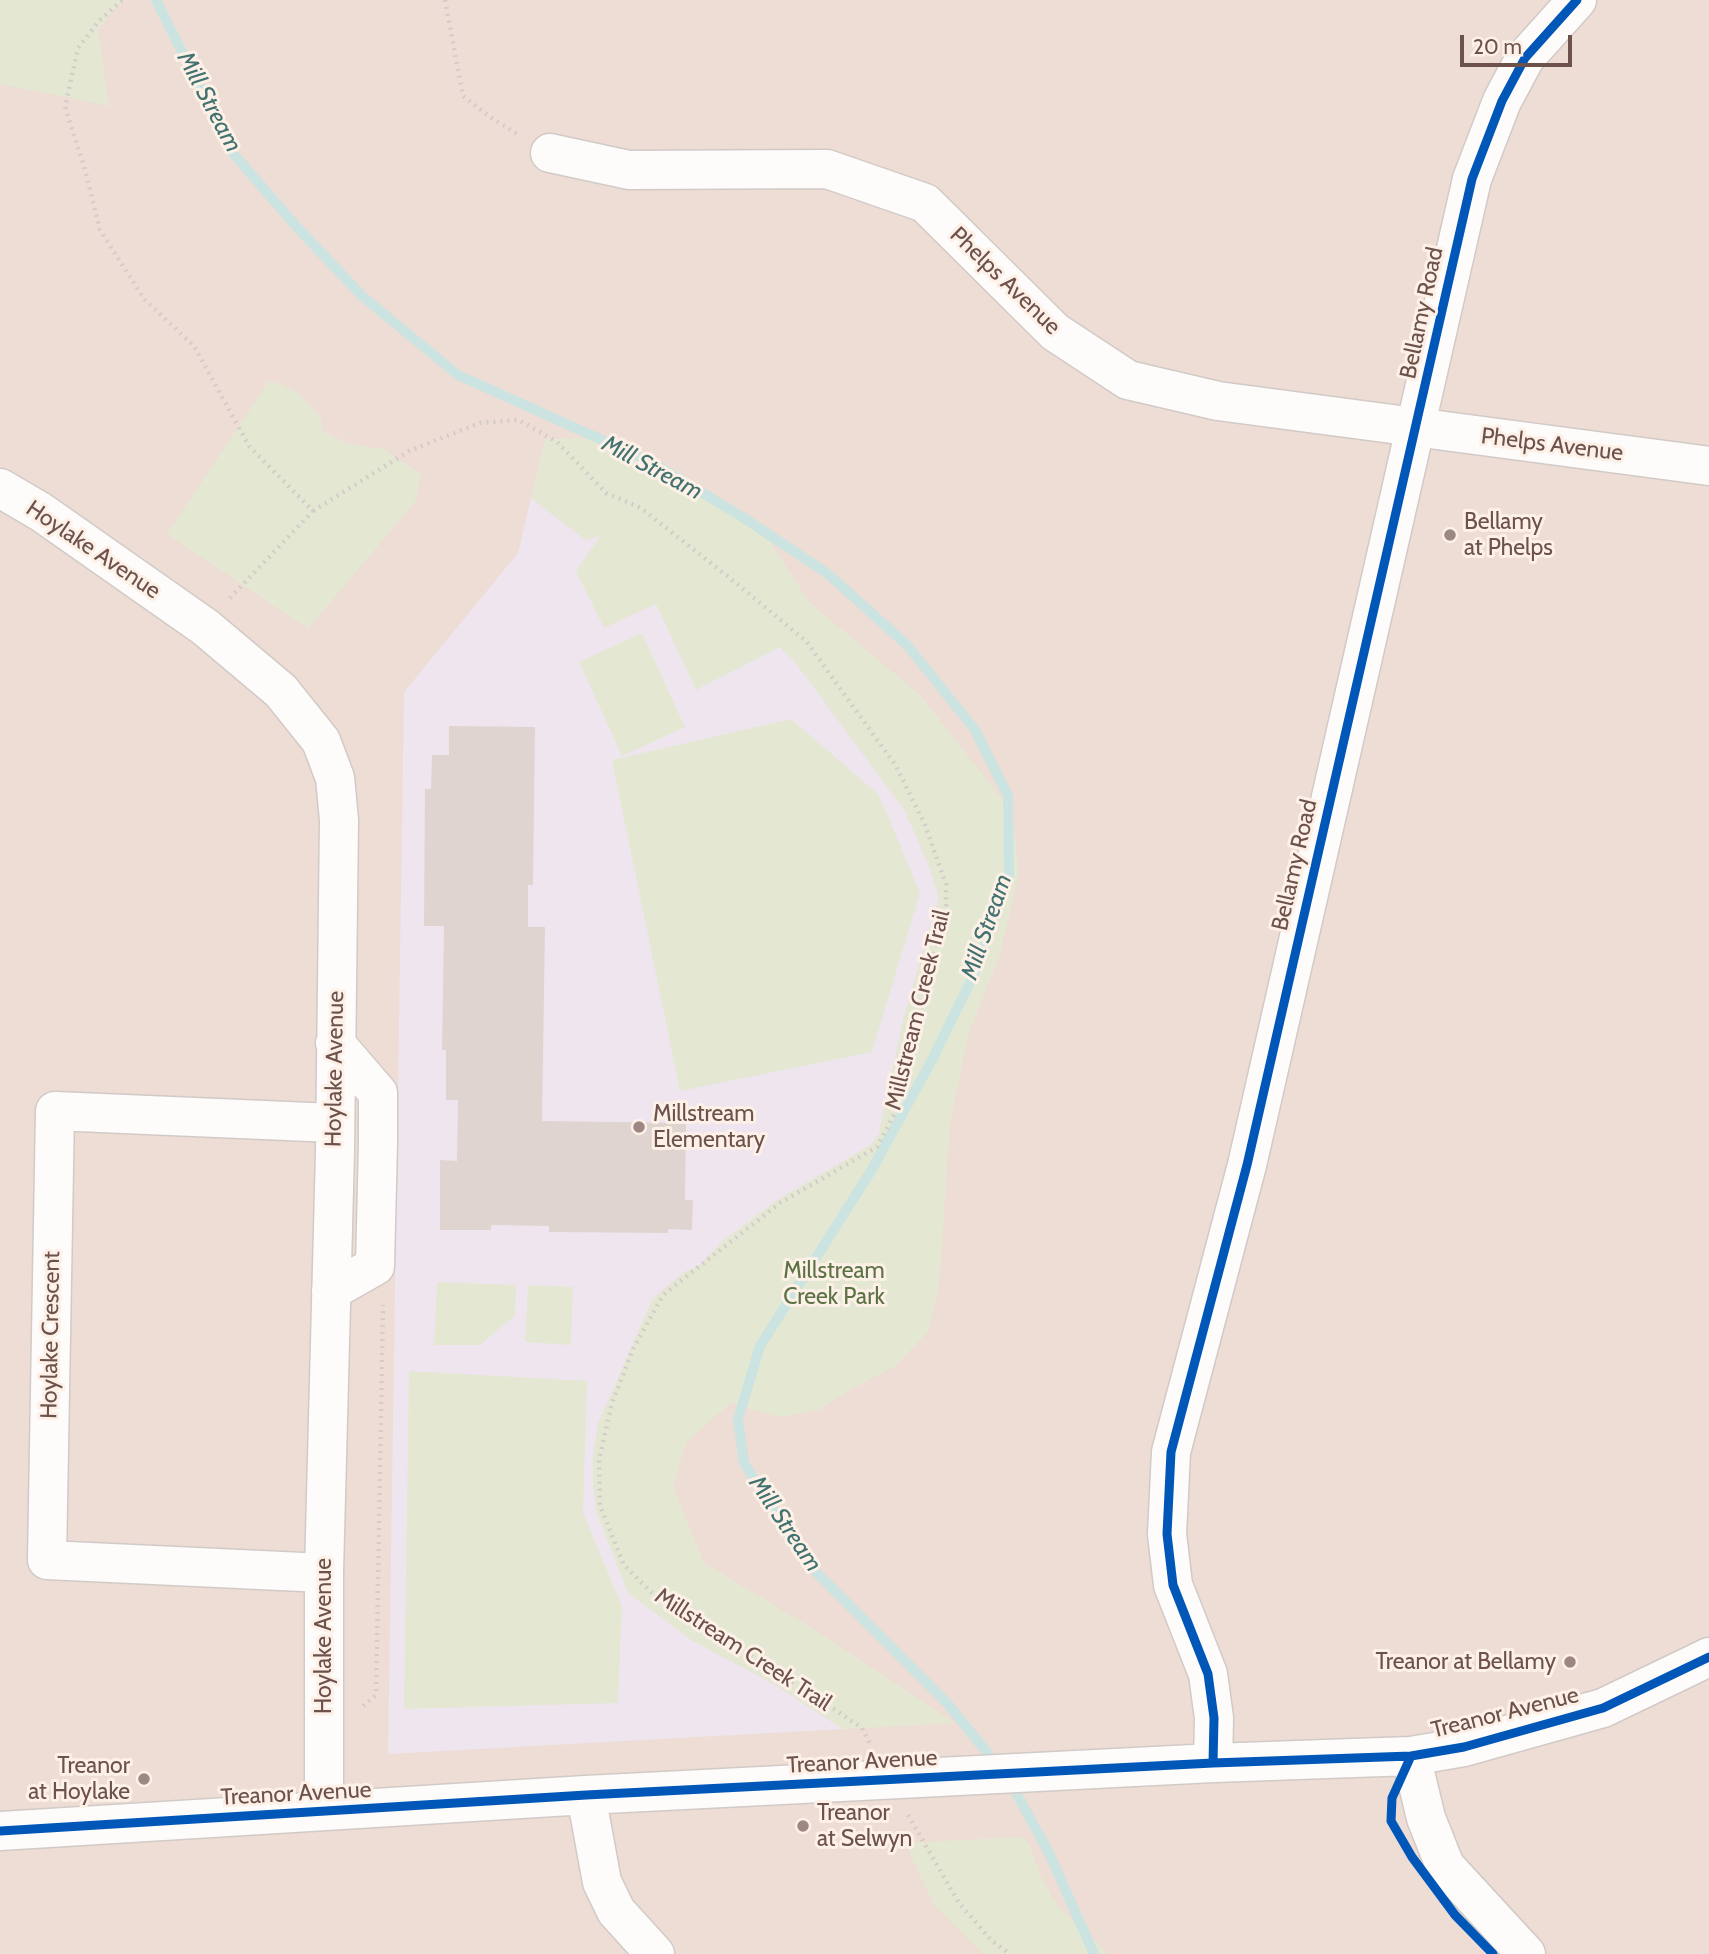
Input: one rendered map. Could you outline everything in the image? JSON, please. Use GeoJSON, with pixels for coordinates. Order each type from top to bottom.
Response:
{"type":"FeatureCollection","features":[{"type":"Feature","properties":{"kind":"street","name":"Bellamy Road"},"geometry":{"type":"LineString","coordinates":[[1213,1763],[1213,1718],[1208,1674],[1173,1585],[1167,1534],[1171,1452],[1247,1165],[1472,179],[1502,101],[1525,58],[1577,0]]}},
{"type":"Feature","properties":{"kind":"street","name":"Phelps Avenue"},"geometry":{"type":"LineString","coordinates":[[550,153],[629,170],[827,169],[925,202],[1055,332],[1128,380],[1218,401],[1709,466]]}},
{"type":"Feature","properties":{"kind":"street","name":"Hoylake Avenue"},"geometry":{"type":"LineString","coordinates":[[0,488],[41,512],[205,626],[281,691],[321,741],[335,778],[340,821],[324,1573],[324,1810]]}},
{"type":"Feature","properties":{"kind":"street"},"geometry":{"type":"LineString","coordinates":[[331,1291],[375,1266],[378,1093],[335,1043]]}},
{"type":"Feature","properties":{"kind":"street","name":"Hoylake Crescent"},"geometry":{"type":"LineString","coordinates":[[324,1573],[47,1560],[55,1111],[333,1123]]}},
{"type":"Feature","properties":{"kind":"street","name":"Treanor Avenue"},"geometry":{"type":"LineString","coordinates":[[0,1831],[586,1795],[1213,1763],[1411,1756],[1464,1748],[1603,1708],[1709,1657]]}},
{"type":"Feature","properties":{"kind":"street"},"geometry":{"type":"LineString","coordinates":[[1411,1756],[1426,1818],[1445,1866],[1526,1954]]}},
{"type":"Feature","properties":{"kind":"street"},"geometry":{"type":"LineString","coordinates":[[586,1795],[602,1882],[616,1911],[655,1954]]}},
{"type":"Feature","properties":{"kind":"path"},"geometry":{"type":"LineString","coordinates":[[122,0],[98,22],[78,48],[65,107],[84,166],[100,230],[144,299],[194,346],[249,446],[313,511]]}},
{"type":"Feature","properties":{"kind":"path"},"geometry":{"type":"LineString","coordinates":[[445,0],[463,96],[490,117],[550,153]]}},
{"type":"Feature","properties":{"kind":"path"},"geometry":{"type":"LineString","coordinates":[[358,1710],[376,1695],[383,1289],[375,1266]]}},
{"type":"Feature","properties":{"kind":"path"},"geometry":{"type":"LineString","coordinates":[[905,1809],[959,1903],[992,1941],[1010,1954]]}},
{"type":"Feature","properties":{"kind":"shaded area"},"geometry":{"type":"Polygon","coordinates":[[[0,0],[1709,0],[1709,1954],[0,1954],[0,0]]]}},
{"type":"Feature","properties":{"kind":"shaded area","name":"Millstream Elementary"},"geometry":{"type":"Polygon","coordinates":[[[531,498],[586,540],[602,534],[773,640],[796,663],[905,811],[929,866],[939,898],[903,1020],[879,1134],[872,1144],[724,1240],[701,1264],[662,1290],[653,1300],[598,1424],[629,1593],[693,1641],[774,1684],[843,1729],[388,1754],[404,692],[518,553],[531,498]]]}},
{"type":"Feature","properties":{"kind":"green space"},"geometry":{"type":"Polygon","coordinates":[[[0,0],[122,0],[98,30],[109,106],[0,84],[0,0]]]}},
{"type":"Feature","properties":{"kind":"green space"},"geometry":{"type":"Polygon","coordinates":[[[268,382],[277,383],[298,393],[320,416],[323,431],[349,444],[383,449],[421,474],[415,502],[308,629],[167,534],[268,382]]]}},
{"type":"Feature","properties":{"kind":"green space","name":"Millstream Creek Park"},"geometry":{"type":"Polygon","coordinates":[[[581,438],[636,448],[724,500],[766,535],[809,602],[921,696],[1012,812],[1019,875],[999,957],[969,1032],[950,1122],[939,1287],[928,1332],[895,1366],[818,1410],[779,1417],[730,1403],[686,1443],[673,1486],[704,1563],[810,1627],[955,1723],[843,1729],[774,1684],[693,1641],[628,1593],[597,1514],[593,1487],[593,1456],[598,1424],[652,1300],[684,1272],[701,1264],[724,1240],[777,1200],[872,1144],[879,1134],[903,1020],[939,898],[929,866],[905,811],[796,663],[780,647],[696,690],[656,604],[604,628],[576,571],[601,535],[586,540],[531,498],[545,439],[581,438]]]}},
{"type":"Feature","properties":{"kind":"green space"},"geometry":{"type":"Polygon","coordinates":[[[642,633],[685,727],[622,756],[579,662],[642,633]]]}},
{"type":"Feature","properties":{"kind":"green space"},"geometry":{"type":"Polygon","coordinates":[[[791,719],[879,795],[920,893],[872,1052],[680,1091],[612,760],[791,719]]]}},
{"type":"Feature","properties":{"kind":"green space"},"geometry":{"type":"Polygon","coordinates":[[[437,1282],[516,1285],[515,1315],[480,1345],[434,1345],[437,1282]]]}},
{"type":"Feature","properties":{"kind":"green space"},"geometry":{"type":"Polygon","coordinates":[[[528,1285],[573,1287],[571,1345],[525,1342],[528,1285]]]}},
{"type":"Feature","properties":{"kind":"green space"},"geometry":{"type":"Polygon","coordinates":[[[409,1371],[587,1381],[583,1513],[622,1606],[618,1703],[404,1709],[409,1371]]]}},
{"type":"Feature","properties":{"kind":"green space"},"geometry":{"type":"Polygon","coordinates":[[[1021,1837],[1029,1844],[1041,1877],[1058,1907],[1109,1954],[984,1954],[934,1905],[905,1843],[1021,1837]]]}},
{"type":"Feature","properties":{"kind":"building"},"geometry":{"type":"Polygon","coordinates":[[[449,726],[535,727],[533,885],[528,885],[528,927],[545,927],[542,1121],[686,1123],[685,1200],[693,1200],[692,1230],[668,1229],[668,1233],[549,1232],[549,1226],[491,1225],[491,1230],[440,1230],[440,1160],[457,1161],[458,1100],[446,1100],[446,1050],[442,1050],[444,926],[424,926],[425,789],[431,789],[432,755],[449,755],[449,726]]]}},
{"type":"Feature","properties":{"kind":"waterway","name":"Mill Stream"},"geometry":{"type":"LineString","coordinates":[[156,0],[232,152],[295,225],[362,296],[458,375],[653,463],[744,518],[828,574],[907,645],[975,730],[1008,796],[1009,875],[976,970],[932,1060],[871,1171],[760,1346],[738,1419],[744,1463],[807,1563],[947,1703],[997,1765]]}},
{"type":"Feature","properties":{"kind":"waterway","name":"Mill Stream"},"geometry":{"type":"LineString","coordinates":[[1009,1780],[1049,1853],[1094,1954]]}},
{"type":"Feature","properties":{"kind":"cycle path"},"geometry":{"type":"LineString","coordinates":[[1213,1763],[1214,1718],[1208,1674],[1173,1585],[1167,1534],[1171,1452],[1247,1165],[1472,179],[1502,101],[1525,58],[1577,0]]}},
{"type":"Feature","properties":{"kind":"cycle path"},"geometry":{"type":"LineString","coordinates":[[0,1831],[586,1795],[1213,1763],[1411,1756],[1464,1747],[1603,1708],[1709,1657]]}},
{"type":"Feature","properties":{"kind":"cycle path"},"geometry":{"type":"LineString","coordinates":[[1411,1756],[1392,1798],[1391,1821],[1412,1857],[1455,1915],[1493,1954]]}},
{"type":"Feature","properties":{"kind":"place","name":"Bellamy at Phelps"},"geometry":{"type":"Point","coordinates":[1450,535]}},
{"type":"Feature","properties":{"kind":"place","name":"Millstream Elementary"},"geometry":{"type":"Point","coordinates":[639,1127]}},
{"type":"Feature","properties":{"kind":"place","name":"Treanor at Bellamy"},"geometry":{"type":"Point","coordinates":[1570,1662]}},
{"type":"Feature","properties":{"kind":"place","name":"Treanor at Hoylake"},"geometry":{"type":"Point","coordinates":[144,1779]}},
{"type":"Feature","properties":{"kind":"place","name":"Treanor at Selwyn"},"geometry":{"type":"Point","coordinates":[803,1826]}}]}
